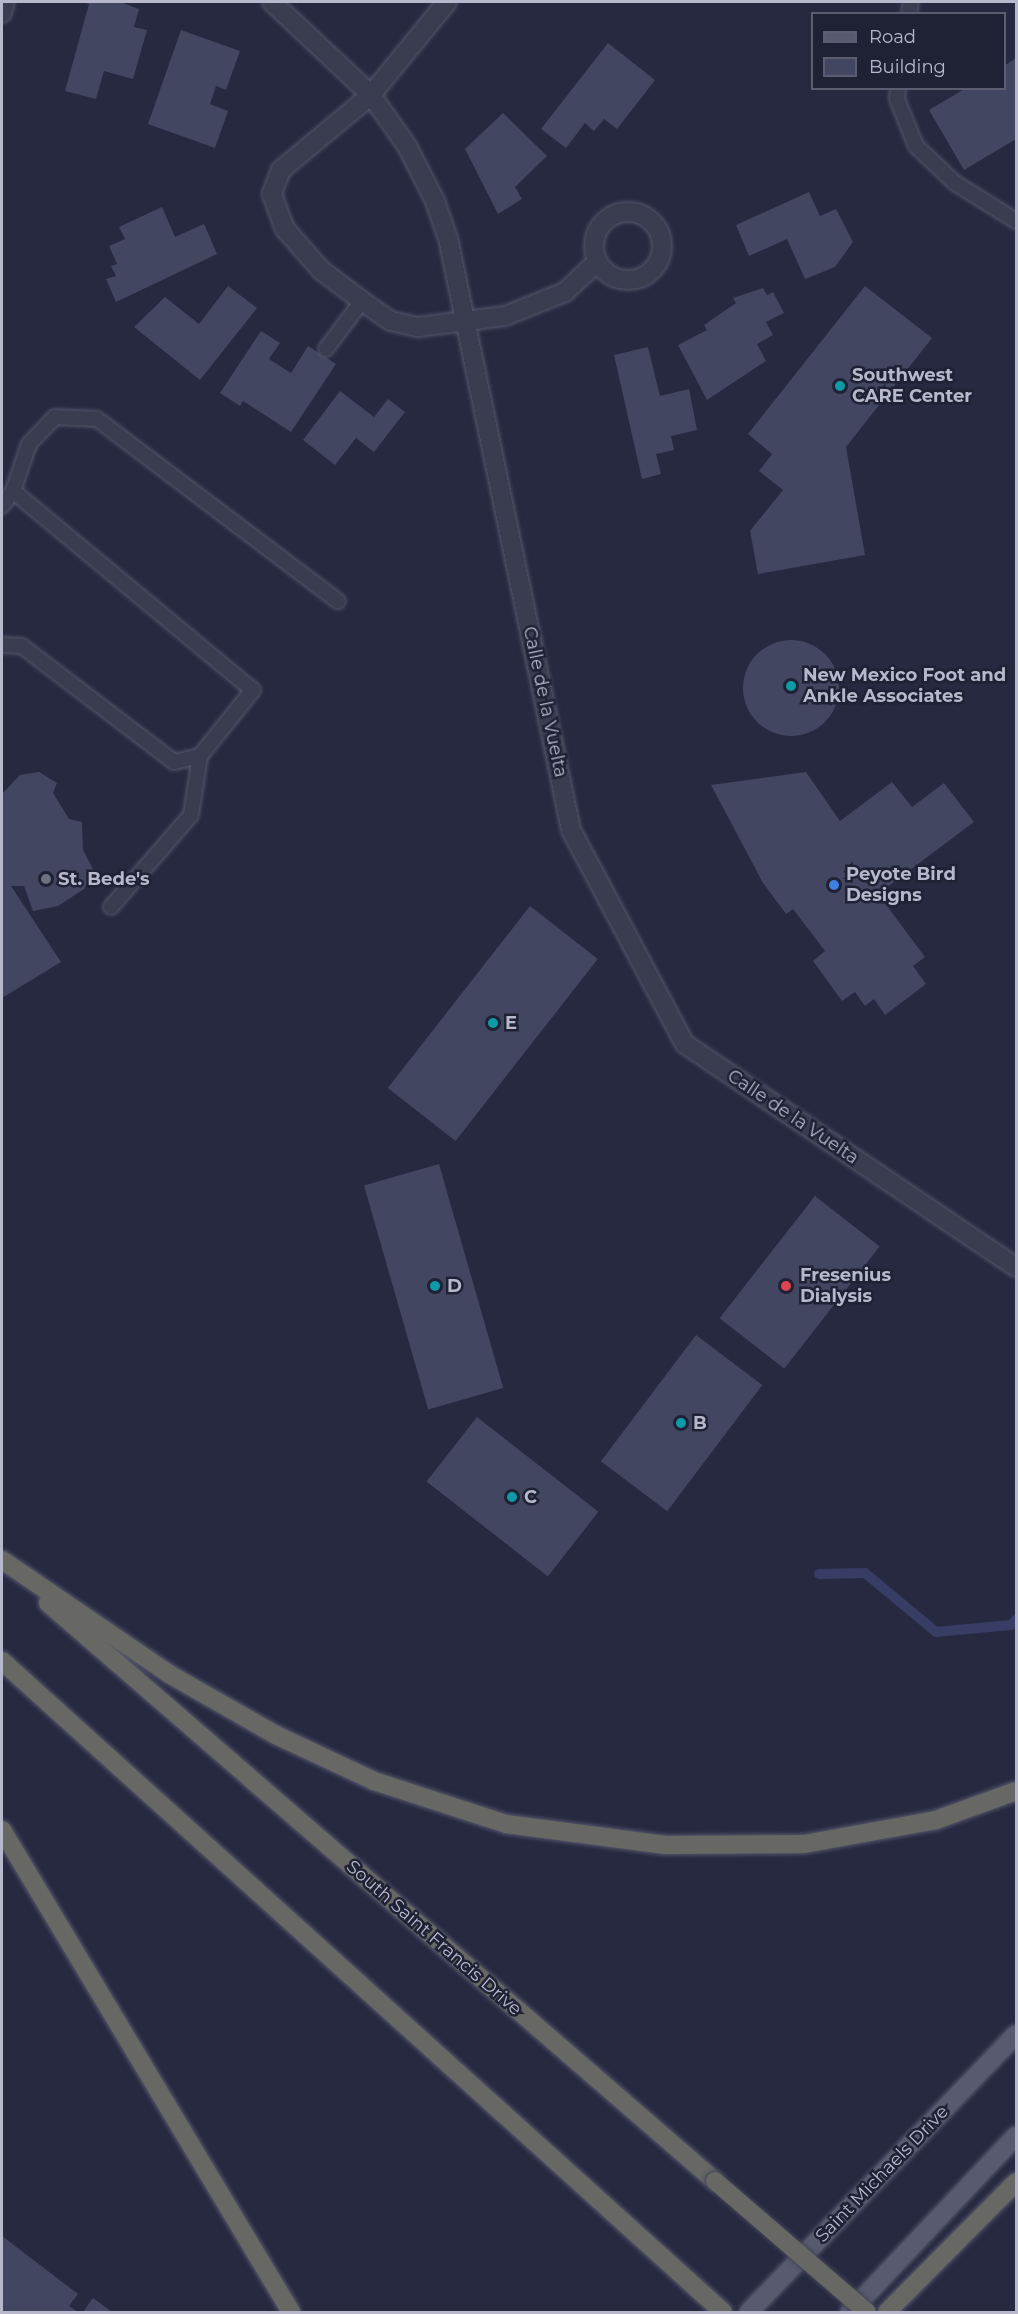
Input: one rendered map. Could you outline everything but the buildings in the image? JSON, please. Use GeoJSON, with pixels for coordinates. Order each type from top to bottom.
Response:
{"type":"FeatureCollection","features":[{"type":"Feature","properties":{"kind":"highway"},"geometry":{"type":"LineString","coordinates":[[2,1561],[169,1674],[276,1735],[374,1781],[506,1824],[666,1845],[804,1844],[936,1820],[1017,1791]]}},
{"type":"Feature","properties":{"kind":"highway","name":"South Saint Francis Drive"},"geometry":{"type":"LineString","coordinates":[[2,1561],[867,2313]]}},
{"type":"Feature","properties":{"kind":"highway"},"geometry":{"type":"LineString","coordinates":[[2,1661],[646,2246],[723,2313]]}},
{"type":"Feature","properties":{"kind":"highway"},"geometry":{"type":"LineString","coordinates":[[2,1830],[291,2313]]}},
{"type":"Feature","properties":{"kind":"highway"},"geometry":{"type":"LineString","coordinates":[[886,2313],[1017,2182]]}},
{"type":"Feature","properties":{"kind":"highway"},"geometry":{"type":"LineString","coordinates":[[816,2269],[879,2313]]}},
{"type":"Feature","properties":{"kind":"main road","name":"Saint Michaels Drive"},"geometry":{"type":"LineString","coordinates":[[749,2313],[1017,2035]]}},
{"type":"Feature","properties":{"kind":"main road"},"geometry":{"type":"LineString","coordinates":[[850,2313],[1017,2136]]}},
{"type":"Feature","properties":{"kind":"street"},"geometry":{"type":"LineString","coordinates":[[2,13],[5,2]]}},
{"type":"Feature","properties":{"kind":"street","name":"Calle de la Vuelta"},"geometry":{"type":"LineString","coordinates":[[272,2],[372,95],[431,191],[448,238],[571,830],[685,1044],[1017,1267]]}},
{"type":"Feature","properties":{"kind":"street"},"geometry":{"type":"LineString","coordinates":[[447,2],[372,95],[281,170],[272,194],[285,229],[321,270],[362,301],[391,321],[418,327],[505,316],[566,292],[597,262]]}},
{"type":"Feature","properties":{"kind":"lane"},"geometry":{"type":"LineString","coordinates":[[898,90],[897,99],[916,146],[955,183],[1017,221]]}},
{"type":"Feature","properties":{"kind":"lane"},"geometry":{"type":"LineString","coordinates":[[326,349],[362,301]]}},
{"type":"Feature","properties":{"kind":"lane"},"geometry":{"type":"LineString","coordinates":[[2,506],[13,491],[29,444],[55,417],[97,418],[338,601]]}},
{"type":"Feature","properties":{"kind":"lane"},"geometry":{"type":"LineString","coordinates":[[13,491],[253,690],[200,756],[191,815],[111,907]]}},
{"type":"Feature","properties":{"kind":"lane"},"geometry":{"type":"LineString","coordinates":[[2,645],[21,646],[174,762],[200,756]]}},
{"type":"Feature","properties":{"kind":"waterway"},"geometry":{"type":"LineString","coordinates":[[819,1574],[865,1573],[936,1632],[1011,1625],[1016,1620]]}},
{"type":"Feature","properties":{"kind":"place","name":"Southwest CARE Center"},"geometry":{"type":"Point","coordinates":[840,386]}},
{"type":"Feature","properties":{"kind":"place","name":"New Mexico Foot and Ankle Associates"},"geometry":{"type":"Point","coordinates":[791,686]}},
{"type":"Feature","properties":{"kind":"place","name":"St. Bede's"},"geometry":{"type":"Point","coordinates":[46,879]}},
{"type":"Feature","properties":{"kind":"place","name":"Peyote Bird Designs"},"geometry":{"type":"Point","coordinates":[834,885]}},
{"type":"Feature","properties":{"kind":"place","name":"E"},"geometry":{"type":"Point","coordinates":[493,1023]}},
{"type":"Feature","properties":{"kind":"place","name":"D"},"geometry":{"type":"Point","coordinates":[435,1286]}},
{"type":"Feature","properties":{"kind":"place","name":"Fresenius Dialysis"},"geometry":{"type":"Point","coordinates":[786,1286]}},
{"type":"Feature","properties":{"kind":"place","name":"B"},"geometry":{"type":"Point","coordinates":[681,1423]}},
{"type":"Feature","properties":{"kind":"place","name":"C"},"geometry":{"type":"Point","coordinates":[512,1497]}}]}
